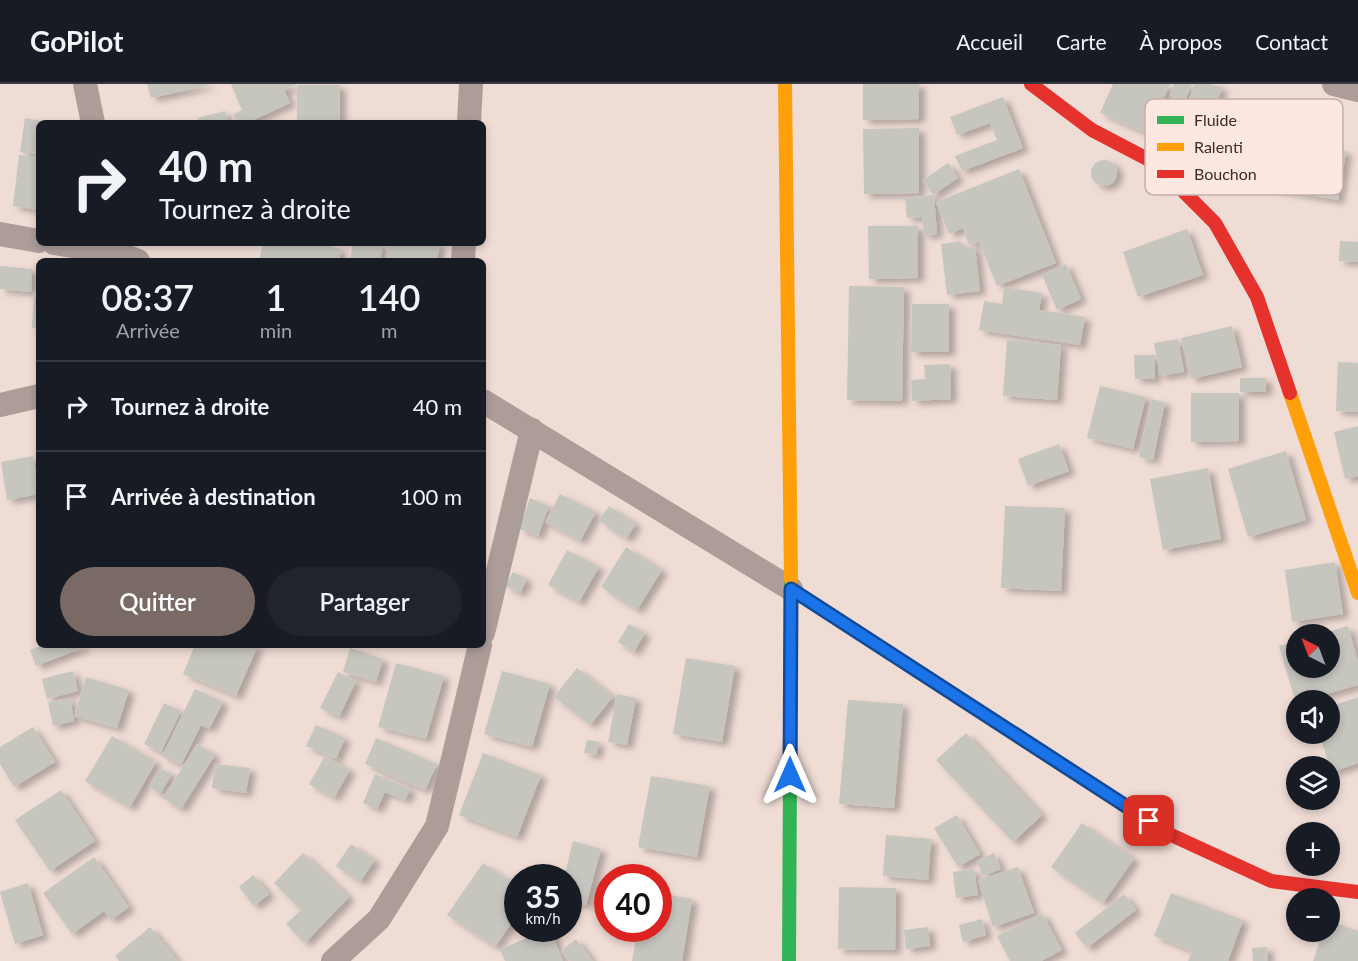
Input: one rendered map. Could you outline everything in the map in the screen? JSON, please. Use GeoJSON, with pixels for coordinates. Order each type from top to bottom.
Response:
{"type":"FeatureCollection","features":[{"type":"Feature","properties":{"kind":"street"},"geometry":{"type":"LineString","coordinates":[[85,84],[92,120]]}},
{"type":"Feature","properties":{"kind":"street"},"geometry":{"type":"LineString","coordinates":[[469,120],[471,84]]}},
{"type":"Feature","properties":{"kind":"street"},"geometry":{"type":"LineString","coordinates":[[785,84],[791,589],[789,961]]}},
{"type":"Feature","properties":{"kind":"street"},"geometry":{"type":"LineString","coordinates":[[1031,84],[1092,130],[1145,157]]}},
{"type":"Feature","properties":{"kind":"street"},"geometry":{"type":"LineString","coordinates":[[1334,84],[1358,90]]}},
{"type":"Feature","properties":{"kind":"street"},"geometry":{"type":"LineString","coordinates":[[1187,195],[1215,223],[1257,297],[1358,593]]}},
{"type":"Feature","properties":{"kind":"street"},"geometry":{"type":"LineString","coordinates":[[0,234],[36,240]]}},
{"type":"Feature","properties":{"kind":"street"},"geometry":{"type":"LineString","coordinates":[[75,246],[125,253]]}},
{"type":"Feature","properties":{"kind":"street"},"geometry":{"type":"LineString","coordinates":[[0,405],[36,397]]}},
{"type":"Feature","properties":{"kind":"street"},"geometry":{"type":"LineString","coordinates":[[486,403],[791,589],[1169,834],[1271,881],[1358,892]]}},
{"type":"Feature","properties":{"kind":"street"},"geometry":{"type":"LineString","coordinates":[[486,620],[531,430]]}},
{"type":"Feature","properties":{"kind":"street"},"geometry":{"type":"LineString","coordinates":[[333,961],[379,919],[437,826],[479,648]]}},
{"type":"Feature","properties":{"kind":"building"},"geometry":{"type":"Polygon","coordinates":[[[147,84],[210,84],[210,85],[151,98],[147,84]]]}},
{"type":"Feature","properties":{"kind":"building"},"geometry":{"type":"Polygon","coordinates":[[[231,84],[297,84],[284,90],[290,103],[253,120],[236,120],[233,114],[242,110],[231,84]]]}},
{"type":"Feature","properties":{"kind":"building"},"geometry":{"type":"Polygon","coordinates":[[[863,84],[919,84],[919,119],[863,120],[863,84]]]}},
{"type":"Feature","properties":{"kind":"building"},"geometry":{"type":"Polygon","coordinates":[[[1113,84],[1170,84],[1163,99],[1145,99],[1145,133],[1100,113],[1113,84]]]}},
{"type":"Feature","properties":{"kind":"building"},"geometry":{"type":"Polygon","coordinates":[[[1174,84],[1192,84],[1186,99],[1170,95],[1174,84]]]}},
{"type":"Feature","properties":{"kind":"building"},"geometry":{"type":"Polygon","coordinates":[[[1194,84],[1222,87],[1218,99],[1189,99],[1194,84]]]}},
{"type":"Feature","properties":{"kind":"building"},"geometry":{"type":"Polygon","coordinates":[[[297,85],[340,85],[340,120],[297,120],[297,85]]]}},
{"type":"Feature","properties":{"kind":"building"},"geometry":{"type":"Polygon","coordinates":[[[1003,97],[1023,148],[962,171],[955,156],[997,140],[990,123],[957,135],[950,117],[1003,97]]]}},
{"type":"Feature","properties":{"kind":"building"},"geometry":{"type":"Polygon","coordinates":[[[225,111],[227,120],[198,120],[198,118],[225,111]]]}},
{"type":"Feature","properties":{"kind":"building"},"geometry":{"type":"Polygon","coordinates":[[[25,118],[36,120],[36,155],[20,152],[25,118]]]}},
{"type":"Feature","properties":{"kind":"building"},"geometry":{"type":"Polygon","coordinates":[[[919,128],[919,193],[864,194],[863,129],[919,128]]]}},
{"type":"Feature","properties":{"kind":"building"},"geometry":{"type":"Polygon","coordinates":[[[1343,150],[1346,151],[1343,169],[1343,150]]]}},
{"type":"Feature","properties":{"kind":"building"},"geometry":{"type":"Polygon","coordinates":[[[19,155],[36,157],[36,210],[13,206],[19,155]]]}},
{"type":"Feature","properties":{"kind":"building"},"geometry":{"type":"Polygon","coordinates":[[[1104,160],[1114,163],[1117,173],[1114,183],[1104,186],[1094,183],[1091,173],[1094,163],[1104,160]]]}},
{"type":"Feature","properties":{"kind":"building"},"geometry":{"type":"Polygon","coordinates":[[[948,163],[958,178],[933,195],[923,180],[948,163]]]}},
{"type":"Feature","properties":{"kind":"building"},"geometry":{"type":"Polygon","coordinates":[[[1019,169],[1056,263],[997,286],[979,242],[969,245],[963,228],[949,234],[936,202],[1019,169]]]}},
{"type":"Feature","properties":{"kind":"building"},"geometry":{"type":"Polygon","coordinates":[[[934,195],[937,234],[924,235],[922,217],[907,218],[905,198],[934,195]]]}},
{"type":"Feature","properties":{"kind":"building"},"geometry":{"type":"Polygon","coordinates":[[[1308,195],[1339,195],[1338,200],[1308,195]]]}},
{"type":"Feature","properties":{"kind":"building"},"geometry":{"type":"Polygon","coordinates":[[[868,226],[918,226],[918,278],[869,279],[868,226]]]}},
{"type":"Feature","properties":{"kind":"building"},"geometry":{"type":"Polygon","coordinates":[[[1187,229],[1203,275],[1138,297],[1123,252],[1187,229]]]}},
{"type":"Feature","properties":{"kind":"building"},"geometry":{"type":"Polygon","coordinates":[[[961,241],[962,248],[975,247],[980,291],[947,295],[941,244],[961,241]]]}},
{"type":"Feature","properties":{"kind":"building"},"geometry":{"type":"Polygon","coordinates":[[[1340,241],[1358,242],[1358,262],[1339,261],[1340,241]]]}},
{"type":"Feature","properties":{"kind":"building"},"geometry":{"type":"Polygon","coordinates":[[[262,246],[328,246],[341,249],[340,258],[260,258],[262,246]]]}},
{"type":"Feature","properties":{"kind":"building"},"geometry":{"type":"Polygon","coordinates":[[[352,246],[382,246],[380,258],[350,258],[352,246]]]}},
{"type":"Feature","properties":{"kind":"building"},"geometry":{"type":"Polygon","coordinates":[[[388,246],[440,246],[438,258],[386,258],[388,246]]]}},
{"type":"Feature","properties":{"kind":"building"},"geometry":{"type":"Polygon","coordinates":[[[1066,264],[1081,299],[1057,310],[1042,275],[1066,264]]]}},
{"type":"Feature","properties":{"kind":"building"},"geometry":{"type":"Polygon","coordinates":[[[0,266],[32,269],[31,292],[0,289],[0,266]]]}},
{"type":"Feature","properties":{"kind":"building"},"geometry":{"type":"Polygon","coordinates":[[[849,286],[904,287],[902,401],[847,400],[849,286]]]}},
{"type":"Feature","properties":{"kind":"building"},"geometry":{"type":"Polygon","coordinates":[[[1004,287],[1042,293],[1039,310],[1085,317],[1080,345],[979,330],[984,301],[1002,304],[1004,287]]]}},
{"type":"Feature","properties":{"kind":"building"},"geometry":{"type":"Polygon","coordinates":[[[34,292],[36,292],[36,328],[32,328],[34,292]]]}},
{"type":"Feature","properties":{"kind":"building"},"geometry":{"type":"Polygon","coordinates":[[[912,304],[949,304],[949,352],[911,352],[912,304]]]}},
{"type":"Feature","properties":{"kind":"building"},"geometry":{"type":"Polygon","coordinates":[[[1232,326],[1242,367],[1191,379],[1181,338],[1232,326]]]}},
{"type":"Feature","properties":{"kind":"building"},"geometry":{"type":"Polygon","coordinates":[[[1178,339],[1184,372],[1160,376],[1154,343],[1178,339]]]}},
{"type":"Feature","properties":{"kind":"building"},"geometry":{"type":"Polygon","coordinates":[[[1007,340],[1061,345],[1057,400],[1003,396],[1007,340]]]}},
{"type":"Feature","properties":{"kind":"building"},"geometry":{"type":"Polygon","coordinates":[[[1134,355],[1155,355],[1155,379],[1135,379],[1134,355]]]}},
{"type":"Feature","properties":{"kind":"building"},"geometry":{"type":"Polygon","coordinates":[[[1338,362],[1358,363],[1358,412],[1336,411],[1338,362]]]}},
{"type":"Feature","properties":{"kind":"building"},"geometry":{"type":"Polygon","coordinates":[[[950,364],[951,399],[912,401],[911,380],[925,379],[924,365],[950,364]]]}},
{"type":"Feature","properties":{"kind":"building"},"geometry":{"type":"Polygon","coordinates":[[[1240,378],[1266,378],[1266,392],[1240,392],[1240,378]]]}},
{"type":"Feature","properties":{"kind":"building"},"geometry":{"type":"Polygon","coordinates":[[[1100,386],[1146,397],[1133,449],[1087,438],[1100,386]]]}},
{"type":"Feature","properties":{"kind":"building"},"geometry":{"type":"Polygon","coordinates":[[[1191,393],[1239,393],[1239,441],[1191,442],[1191,393]]]}},
{"type":"Feature","properties":{"kind":"building"},"geometry":{"type":"Polygon","coordinates":[[[1151,399],[1165,402],[1153,460],[1139,457],[1151,399]]]}},
{"type":"Feature","properties":{"kind":"building"},"geometry":{"type":"Polygon","coordinates":[[[1358,426],[1358,476],[1345,479],[1334,432],[1358,426]]]}},
{"type":"Feature","properties":{"kind":"building"},"geometry":{"type":"Polygon","coordinates":[[[1059,444],[1069,471],[1028,486],[1018,459],[1059,444]]]}},
{"type":"Feature","properties":{"kind":"building"},"geometry":{"type":"Polygon","coordinates":[[[1286,451],[1306,520],[1248,537],[1228,469],[1286,451]]]}},
{"type":"Feature","properties":{"kind":"building"},"geometry":{"type":"Polygon","coordinates":[[[33,456],[36,495],[7,500],[1,462],[33,456]]]}},
{"type":"Feature","properties":{"kind":"building"},"geometry":{"type":"Polygon","coordinates":[[[1208,468],[1221,539],[1163,550],[1150,479],[1208,468]]]}},
{"type":"Feature","properties":{"kind":"building"},"geometry":{"type":"Polygon","coordinates":[[[560,494],[596,512],[580,541],[545,522],[560,494]]]}},
{"type":"Feature","properties":{"kind":"building"},"geometry":{"type":"Polygon","coordinates":[[[530,498],[549,506],[538,536],[519,529],[530,498]]]}},
{"type":"Feature","properties":{"kind":"building"},"geometry":{"type":"Polygon","coordinates":[[[609,506],[636,524],[626,539],[599,520],[609,506]]]}},
{"type":"Feature","properties":{"kind":"building"},"geometry":{"type":"Polygon","coordinates":[[[1005,506],[1065,508],[1061,591],[1001,588],[1005,506]]]}},
{"type":"Feature","properties":{"kind":"building"},"geometry":{"type":"Polygon","coordinates":[[[626,547],[662,570],[637,610],[601,587],[626,547]]]}},
{"type":"Feature","properties":{"kind":"building"},"geometry":{"type":"Polygon","coordinates":[[[567,550],[599,567],[579,602],[548,585],[567,550]]]}},
{"type":"Feature","properties":{"kind":"building"},"geometry":{"type":"Polygon","coordinates":[[[1335,562],[1343,614],[1292,622],[1285,570],[1335,562]]]}},
{"type":"Feature","properties":{"kind":"building"},"geometry":{"type":"Polygon","coordinates":[[[513,572],[527,579],[520,593],[505,586],[513,572]]]}},
{"type":"Feature","properties":{"kind":"building"},"geometry":{"type":"Polygon","coordinates":[[[629,624],[645,633],[634,652],[618,642],[629,624]]]}},
{"type":"Feature","properties":{"kind":"building"},"geometry":{"type":"Polygon","coordinates":[[[1348,626],[1358,662],[1358,685],[1340,690],[1292,690],[1288,678],[1340,678],[1340,628],[1348,626]]]}},
{"type":"Feature","properties":{"kind":"building"},"geometry":{"type":"Polygon","coordinates":[[[1286,644],[1286,670],[1279,646],[1286,644]]]}},
{"type":"Feature","properties":{"kind":"building"},"geometry":{"type":"Polygon","coordinates":[[[36,648],[82,648],[36,666],[30,650],[36,648]]]}},
{"type":"Feature","properties":{"kind":"building"},"geometry":{"type":"Polygon","coordinates":[[[194,648],[257,648],[236,696],[183,674],[194,648]]]}},
{"type":"Feature","properties":{"kind":"building"},"geometry":{"type":"Polygon","coordinates":[[[350,648],[383,659],[376,682],[343,672],[350,648]]]}},
{"type":"Feature","properties":{"kind":"building"},"geometry":{"type":"Polygon","coordinates":[[[686,658],[735,666],[722,742],[673,734],[686,658]]]}},
{"type":"Feature","properties":{"kind":"building"},"geometry":{"type":"Polygon","coordinates":[[[396,663],[444,676],[426,739],[378,727],[396,663]]]}},
{"type":"Feature","properties":{"kind":"building"},"geometry":{"type":"Polygon","coordinates":[[[577,668],[613,697],[590,725],[554,697],[577,668]]]}},
{"type":"Feature","properties":{"kind":"building"},"geometry":{"type":"Polygon","coordinates":[[[73,671],[78,691],[47,699],[42,679],[73,671]]]}},
{"type":"Feature","properties":{"kind":"building"},"geometry":{"type":"Polygon","coordinates":[[[502,671],[550,684],[532,747],[484,734],[502,671]]]}},
{"type":"Feature","properties":{"kind":"building"},"geometry":{"type":"Polygon","coordinates":[[[338,672],[356,681],[339,717],[320,708],[338,672]]]}},
{"type":"Feature","properties":{"kind":"building"},"geometry":{"type":"Polygon","coordinates":[[[86,677],[129,690],[117,728],[74,716],[86,677]]]}},
{"type":"Feature","properties":{"kind":"building"},"geometry":{"type":"Polygon","coordinates":[[[195,689],[223,702],[209,729],[201,725],[181,765],[162,756],[195,689]]]}},
{"type":"Feature","properties":{"kind":"building"},"geometry":{"type":"Polygon","coordinates":[[[617,694],[636,698],[627,745],[608,742],[617,694]]]}},
{"type":"Feature","properties":{"kind":"building"},"geometry":{"type":"Polygon","coordinates":[[[1358,697],[1358,763],[1340,769],[1340,756],[1327,756],[1322,744],[1340,744],[1340,703],[1358,697]]]}},
{"type":"Feature","properties":{"kind":"building"},"geometry":{"type":"Polygon","coordinates":[[[70,698],[74,721],[53,726],[48,702],[70,698]]]}},
{"type":"Feature","properties":{"kind":"building"},"geometry":{"type":"Polygon","coordinates":[[[848,700],[903,704],[894,808],[839,804],[848,700]]]}},
{"type":"Feature","properties":{"kind":"building"},"geometry":{"type":"Polygon","coordinates":[[[164,703],[181,711],[161,752],[144,744],[164,703]]]}},
{"type":"Feature","properties":{"kind":"building"},"geometry":{"type":"Polygon","coordinates":[[[316,725],[345,738],[336,759],[306,746],[316,725]]]}},
{"type":"Feature","properties":{"kind":"building"},"geometry":{"type":"Polygon","coordinates":[[[33,727],[55,762],[14,787],[0,764],[0,747],[33,727]]]}},
{"type":"Feature","properties":{"kind":"building"},"geometry":{"type":"Polygon","coordinates":[[[966,733],[1042,815],[1013,842],[936,760],[966,733]]]}},
{"type":"Feature","properties":{"kind":"building"},"geometry":{"type":"Polygon","coordinates":[[[112,736],[156,762],[130,807],[85,781],[112,736]]]}},
{"type":"Feature","properties":{"kind":"building"},"geometry":{"type":"Polygon","coordinates":[[[376,738],[437,764],[425,790],[365,764],[376,738]]]}},
{"type":"Feature","properties":{"kind":"building"},"geometry":{"type":"Polygon","coordinates":[[[587,740],[599,742],[596,755],[584,753],[587,740]]]}},
{"type":"Feature","properties":{"kind":"building"},"geometry":{"type":"Polygon","coordinates":[[[197,744],[215,755],[181,809],[163,798],[197,744]]]}},
{"type":"Feature","properties":{"kind":"building"},"geometry":{"type":"Polygon","coordinates":[[[483,753],[541,775],[517,837],[459,815],[483,753]]]}},
{"type":"Feature","properties":{"kind":"building"},"geometry":{"type":"Polygon","coordinates":[[[325,756],[350,770],[334,798],[309,784],[325,756]]]}},
{"type":"Feature","properties":{"kind":"building"},"geometry":{"type":"Polygon","coordinates":[[[215,764],[250,768],[246,793],[212,788],[215,764]]]}},
{"type":"Feature","properties":{"kind":"building"},"geometry":{"type":"Polygon","coordinates":[[[160,768],[172,774],[160,794],[149,787],[160,768]]]}},
{"type":"Feature","properties":{"kind":"building"},"geometry":{"type":"Polygon","coordinates":[[[375,774],[410,789],[405,800],[385,792],[377,809],[363,803],[375,774]]]}},
{"type":"Feature","properties":{"kind":"building"},"geometry":{"type":"Polygon","coordinates":[[[651,776],[710,786],[697,857],[638,847],[651,776]]]}},
{"type":"Feature","properties":{"kind":"building"},"geometry":{"type":"Polygon","coordinates":[[[61,790],[95,841],[50,871],[15,820],[61,790]]]}},
{"type":"Feature","properties":{"kind":"building"},"geometry":{"type":"Polygon","coordinates":[[[957,815],[980,854],[958,867],[934,828],[957,815]]]}},
{"type":"Feature","properties":{"kind":"building"},"geometry":{"type":"Polygon","coordinates":[[[1082,823],[1134,859],[1103,903],[1051,867],[1082,823]]]}},
{"type":"Feature","properties":{"kind":"building"},"geometry":{"type":"Polygon","coordinates":[[[886,835],[931,839],[928,880],[883,876],[886,835]]]}},
{"type":"Feature","properties":{"kind":"building"},"geometry":{"type":"Polygon","coordinates":[[[573,841],[601,849],[597,864],[594,864],[594,875],[586,905],[582,904],[582,864],[567,864],[573,841]]]}},
{"type":"Feature","properties":{"kind":"building"},"geometry":{"type":"Polygon","coordinates":[[[351,844],[375,860],[360,882],[336,866],[351,844]]]}},
{"type":"Feature","properties":{"kind":"building"},"geometry":{"type":"Polygon","coordinates":[[[303,853],[349,897],[305,943],[286,924],[301,910],[274,883],[303,853]]]}},
{"type":"Feature","properties":{"kind":"building"},"geometry":{"type":"Polygon","coordinates":[[[994,853],[1001,869],[983,876],[977,861],[994,853]]]}},
{"type":"Feature","properties":{"kind":"building"},"geometry":{"type":"Polygon","coordinates":[[[94,857],[129,907],[111,920],[104,911],[72,934],[43,893],[94,857]]]}},
{"type":"Feature","properties":{"kind":"building"},"geometry":{"type":"Polygon","coordinates":[[[483,863],[504,877],[504,934],[495,947],[447,915],[483,863]]]}},
{"type":"Feature","properties":{"kind":"building"},"geometry":{"type":"Polygon","coordinates":[[[1018,867],[1034,913],[993,927],[978,880],[1018,867]]]}},
{"type":"Feature","properties":{"kind":"building"},"geometry":{"type":"Polygon","coordinates":[[[974,869],[978,895],[956,898],[953,872],[974,869]]]}},
{"type":"Feature","properties":{"kind":"building"},"geometry":{"type":"Polygon","coordinates":[[[253,875],[269,894],[254,906],[239,887],[253,875]]]}},
{"type":"Feature","properties":{"kind":"building"},"geometry":{"type":"Polygon","coordinates":[[[28,883],[43,935],[15,944],[0,892],[28,883]]]}},
{"type":"Feature","properties":{"kind":"building"},"geometry":{"type":"Polygon","coordinates":[[[839,887],[896,888],[895,950],[838,949],[839,887]]]}},
{"type":"Feature","properties":{"kind":"building"},"geometry":{"type":"Polygon","coordinates":[[[1171,893],[1243,920],[1228,961],[1188,961],[1192,951],[1154,936],[1171,893]]]}},
{"type":"Feature","properties":{"kind":"building"},"geometry":{"type":"Polygon","coordinates":[[[1124,894],[1136,910],[1087,948],[1075,933],[1124,894]]]}},
{"type":"Feature","properties":{"kind":"building"},"geometry":{"type":"Polygon","coordinates":[[[672,895],[692,899],[682,961],[632,961],[635,942],[672,942],[672,895]]]}},
{"type":"Feature","properties":{"kind":"building"},"geometry":{"type":"Polygon","coordinates":[[[1042,913],[1062,950],[1041,961],[1010,961],[997,936],[1042,913]]]}},
{"type":"Feature","properties":{"kind":"building"},"geometry":{"type":"Polygon","coordinates":[[[982,919],[986,935],[963,942],[959,925],[982,919]]]}},
{"type":"Feature","properties":{"kind":"building"},"geometry":{"type":"Polygon","coordinates":[[[1340,925],[1358,931],[1358,961],[1313,961],[1320,942],[1340,942],[1340,925]]]}},
{"type":"Feature","properties":{"kind":"building"},"geometry":{"type":"Polygon","coordinates":[[[150,927],[178,961],[119,961],[115,956],[150,927]]]}},
{"type":"Feature","properties":{"kind":"building"},"geometry":{"type":"Polygon","coordinates":[[[928,927],[930,946],[906,949],[904,930],[928,927]]]}},
{"type":"Feature","properties":{"kind":"building"},"geometry":{"type":"Polygon","coordinates":[[[518,942],[555,942],[563,961],[505,961],[500,949],[518,942]]]}},
{"type":"Feature","properties":{"kind":"building"},"geometry":{"type":"Polygon","coordinates":[[[572,942],[578,942],[593,961],[569,961],[561,951],[572,942]]]}},
{"type":"Feature","properties":{"kind":"building"},"geometry":{"type":"Polygon","coordinates":[[[1267,947],[1268,961],[1253,961],[1252,948],[1267,947]]]}},
{"type":"Feature","properties":{"kind":"traffic: fast"},"geometry":{"type":"LineString","coordinates":[[789,961],[791,580]]}},
{"type":"Feature","properties":{"kind":"traffic: slow"},"geometry":{"type":"LineString","coordinates":[[785,84],[791,580]]}},
{"type":"Feature","properties":{"kind":"traffic: slow"},"geometry":{"type":"LineString","coordinates":[[1290,393],[1358,593]]}},
{"type":"Feature","properties":{"kind":"traffic: slow"},"geometry":{"type":"LineString","coordinates":[[791,589],[1128,808]]}},
{"type":"Feature","properties":{"kind":"traffic: jam"},"geometry":{"type":"LineString","coordinates":[[1031,84],[1092,130],[1145,158]]}},
{"type":"Feature","properties":{"kind":"traffic: jam"},"geometry":{"type":"LineString","coordinates":[[1187,195],[1215,223],[1257,297],[1290,393]]}},
{"type":"Feature","properties":{"kind":"traffic: jam"},"geometry":{"type":"LineString","coordinates":[[1128,808],[1169,834],[1271,881],[1358,892]]}},
{"type":"Feature","properties":{"kind":"route"},"geometry":{"type":"LineString","coordinates":[[790,775],[791,589],[1149,821]]}}]}
